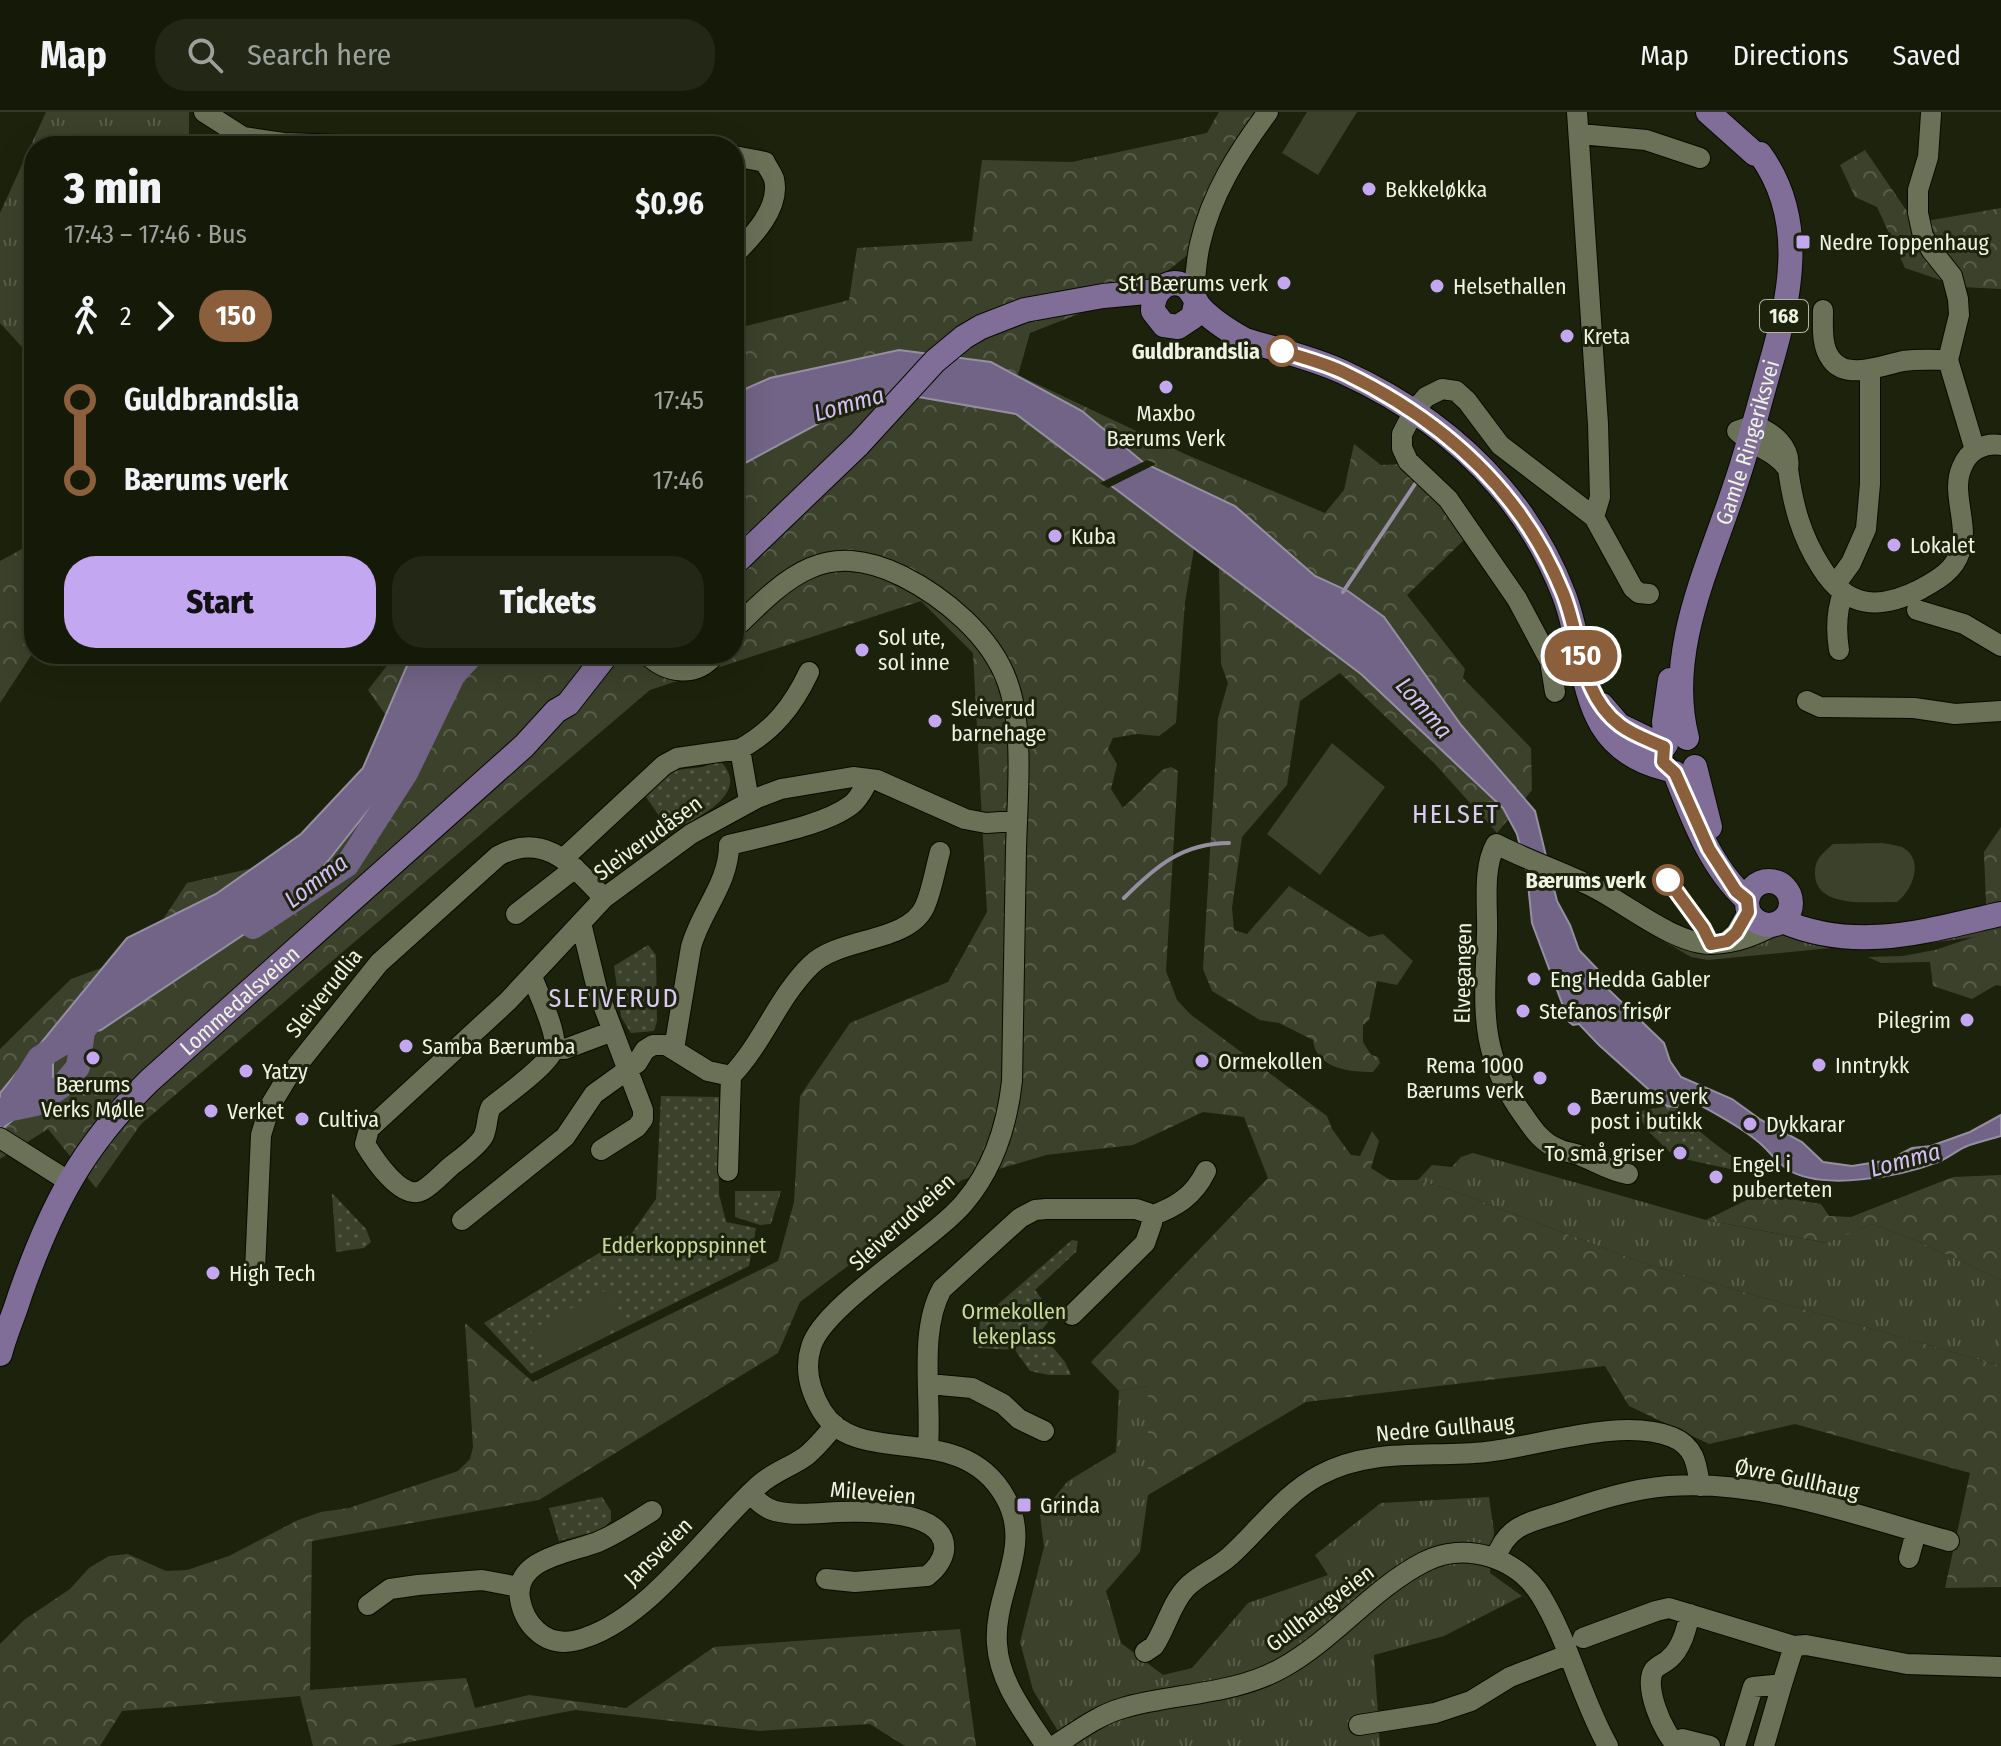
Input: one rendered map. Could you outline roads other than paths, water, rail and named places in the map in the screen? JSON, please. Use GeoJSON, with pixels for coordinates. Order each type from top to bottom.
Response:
{"type":"FeatureCollection","features":[{"type":"Feature","properties":{"kind":"main road","name":"Gamle Ringeriksvei"},"geometry":{"type":"LineString","coordinates":[[1676,756],[1683,721],[1681,683],[1684,654],[1747,433],[1781,256],[1775,202],[1754,160],[1755,154],[1708,112]]}},
{"type":"Feature","properties":{"kind":"main road"},"geometry":{"type":"LineString","coordinates":[[744,554],[859,444],[935,361],[964,337],[1006,316],[1103,296],[1186,287],[1220,324],[1245,340],[1344,372],[1414,411],[1450,438],[1482,468],[1527,524],[1563,593],[1586,679],[1589,702],[1600,723],[1616,743],[1653,766],[1676,756]]}},
{"type":"Feature","properties":{"kind":"main road"},"geometry":{"type":"LineString","coordinates":[[1164,288],[1152,306],[1168,323]]}},
{"type":"Feature","properties":{"kind":"main road"},"geometry":{"type":"LineString","coordinates":[[1168,323],[1193,317],[1195,298]]}},
{"type":"Feature","properties":{"kind":"main road"},"geometry":{"type":"LineString","coordinates":[[1066,303],[1121,310],[1168,323],[1303,371],[1373,389]]}},
{"type":"Feature","properties":{"kind":"main road"},"geometry":{"type":"LineString","coordinates":[[744,543],[768,530]]}},
{"type":"Feature","properties":{"kind":"main road","name":"Lommedalsveien"},"geometry":{"type":"LineString","coordinates":[[556,711],[563,690],[581,664]]}},
{"type":"Feature","properties":{"kind":"main road","name":"Lommedalsveien"},"geometry":{"type":"LineString","coordinates":[[0,1351],[37,1248],[68,1181],[105,1126],[149,1081],[497,772],[556,711],[568,704],[599,664]]}},
{"type":"Feature","properties":{"kind":"main road","name":"168"},"geometry":{"type":"LineString","coordinates":[[1676,756],[1709,849],[1736,891],[1751,898]]}},
{"type":"Feature","properties":{"kind":"main road","name":"168"},"geometry":{"type":"LineString","coordinates":[[1751,898],[1775,880],[1822,923],[1850,930],[1900,934]]}},
{"type":"Feature","properties":{"kind":"main road"},"geometry":{"type":"LineString","coordinates":[[1779,923],[1791,908],[1789,892]]}},
{"type":"Feature","properties":{"kind":"main road","name":"168"},"geometry":{"type":"LineString","coordinates":[[1751,898],[1755,920],[1764,925],[1779,923],[1837,937],[1880,939],[2001,914]]}},
{"type":"Feature","properties":{"kind":"street"},"geometry":{"type":"LineString","coordinates":[[204,112],[241,136]]}},
{"type":"Feature","properties":{"kind":"street"},"geometry":{"type":"LineString","coordinates":[[1195,298],[1199,246],[1226,175],[1268,112]]}},
{"type":"Feature","properties":{"kind":"street"},"geometry":{"type":"LineString","coordinates":[[1577,112],[1598,424],[1600,497],[1594,517]]}},
{"type":"Feature","properties":{"kind":"street"},"geometry":{"type":"LineString","coordinates":[[1928,113],[1928,157],[1918,190],[1918,213],[1923,236],[1952,276],[1958,299],[1959,315],[1948,360],[1975,450]]}},
{"type":"Feature","properties":{"kind":"street"},"geometry":{"type":"LineString","coordinates":[[1580,134],[1646,140],[1700,158]]}},
{"type":"Feature","properties":{"kind":"street"},"geometry":{"type":"LineString","coordinates":[[744,158],[765,162],[774,179],[772,201],[758,230],[744,245]]}},
{"type":"Feature","properties":{"kind":"street"},"geometry":{"type":"LineString","coordinates":[[1164,288],[1199,246]]}},
{"type":"Feature","properties":{"kind":"street"},"geometry":{"type":"LineString","coordinates":[[1823,310],[1824,343],[1829,358],[1835,364],[1848,369],[1870,369],[1906,361],[1948,360]]}},
{"type":"Feature","properties":{"kind":"street"},"geometry":{"type":"LineString","coordinates":[[1839,650],[1836,633],[1839,589],[1866,529],[1870,484],[1870,369]]}},
{"type":"Feature","properties":{"kind":"street"},"geometry":{"type":"LineString","coordinates":[[1555,692],[1550,661],[1517,599],[1448,499],[1408,461],[1402,448],[1402,434],[1414,411],[1426,397],[1442,389],[1456,391],[1500,445],[1594,517],[1633,588],[1639,593],[1649,594]]}},
{"type":"Feature","properties":{"kind":"street"},"geometry":{"type":"LineString","coordinates":[[1747,433],[1780,458],[1788,469],[1799,526],[1821,568],[1839,589],[1874,604],[1894,601],[1942,577],[1952,566],[1963,542],[1964,521],[1958,484],[1961,468],[1975,450],[1984,445],[2001,445]]}},
{"type":"Feature","properties":{"kind":"street","name":"Sleiverudveien"},"geometry":{"type":"LineString","coordinates":[[744,620],[783,583],[802,571],[833,561],[866,562],[913,582],[989,647],[1007,680],[1016,725],[1012,1081],[1009,1111],[991,1164],[963,1204],[817,1332],[811,1345],[808,1376],[824,1414],[835,1425]]}},
{"type":"Feature","properties":{"kind":"street"},"geometry":{"type":"LineString","coordinates":[[1917,610],[1964,624],[2001,646]]}},
{"type":"Feature","properties":{"kind":"street"},"geometry":{"type":"LineString","coordinates":[[663,664],[678,671],[703,664]]}},
{"type":"Feature","properties":{"kind":"street"},"geometry":{"type":"LineString","coordinates":[[516,914],[664,765],[689,755],[740,749],[757,740],[783,716],[809,672]]}},
{"type":"Feature","properties":{"kind":"street"},"geometry":{"type":"LineString","coordinates":[[1807,701],[1820,707],[1914,708],[1955,714],[2001,711]]}},
{"type":"Feature","properties":{"kind":"street"},"geometry":{"type":"LineString","coordinates":[[740,749],[749,801]]}},
{"type":"Feature","properties":{"kind":"street","name":"Sleiverudåsen"},"geometry":{"type":"LineString","coordinates":[[554,1049],[546,1060],[491,1107],[483,1137],[422,1191],[413,1193],[396,1183],[365,1144],[369,1129],[451,1056],[532,977],[604,898],[691,834],[749,801],[781,789],[853,777],[894,786],[965,819],[986,823],[1016,821]]}},
{"type":"Feature","properties":{"kind":"street"},"geometry":{"type":"LineString","coordinates":[[674,1049],[695,932],[726,872],[729,845],[777,834],[838,813],[853,804],[869,779]]}},
{"type":"Feature","properties":{"kind":"street","name":"Sleiverudlia"},"geometry":{"type":"LineString","coordinates":[[255,1270],[261,1135],[270,1106],[287,1078],[379,963],[498,856],[515,849],[531,848],[545,850],[569,863]]}},
{"type":"Feature","properties":{"kind":"street","name":"Elvegangen"},"geometry":{"type":"LineString","coordinates":[[1628,1174],[1615,1172],[1575,1153],[1556,1149],[1536,1133],[1516,1106],[1491,1057],[1486,1032],[1485,980],[1489,869],[1504,848],[1604,892],[1692,941],[1711,944],[1727,941]]}},
{"type":"Feature","properties":{"kind":"street"},"geometry":{"type":"LineString","coordinates":[[728,1171],[731,1076],[789,989],[816,960],[908,925],[917,917],[924,908],[940,852]]}},
{"type":"Feature","properties":{"kind":"street"},"geometry":{"type":"LineString","coordinates":[[569,863],[604,898]]}},
{"type":"Feature","properties":{"kind":"street"},"geometry":{"type":"LineString","coordinates":[[1727,941],[1736,933],[1751,898]]}},
{"type":"Feature","properties":{"kind":"street"},"geometry":{"type":"LineString","coordinates":[[581,923],[597,989],[638,1094],[643,1119],[637,1127],[601,1150]]}},
{"type":"Feature","properties":{"kind":"street"},"geometry":{"type":"LineString","coordinates":[[1727,941],[1751,938],[1779,923]]}},
{"type":"Feature","properties":{"kind":"street"},"geometry":{"type":"LineString","coordinates":[[532,977],[554,1038],[554,1049],[565,1049],[613,1031]]}},
{"type":"Feature","properties":{"kind":"street"},"geometry":{"type":"LineString","coordinates":[[462,1220],[565,1137],[594,1094],[637,1063],[645,1050],[653,1045],[666,1045],[708,1071],[731,1076]]}},
{"type":"Feature","properties":{"kind":"street"},"geometry":{"type":"LineString","coordinates":[[1,1139],[68,1181]]}},
{"type":"Feature","properties":{"kind":"street"},"geometry":{"type":"LineString","coordinates":[[1151,1216],[1185,1200],[1194,1192],[1206,1171]]}},
{"type":"Feature","properties":{"kind":"street"},"geometry":{"type":"LineString","coordinates":[[928,1448],[930,1325],[935,1300],[953,1278],[1020,1218],[1035,1210],[1136,1209],[1151,1216]]}},
{"type":"Feature","properties":{"kind":"street"},"geometry":{"type":"LineString","coordinates":[[1072,1315],[1145,1243],[1150,1232],[1151,1216]]}},
{"type":"Feature","properties":{"kind":"street"},"geometry":{"type":"LineString","coordinates":[[929,1384],[972,1388],[1003,1404],[1019,1419],[1044,1431]]}},
{"type":"Feature","properties":{"kind":"street"},"geometry":{"type":"LineString","coordinates":[[835,1425],[872,1441],[957,1455],[981,1468],[994,1480],[1013,1515],[1017,1539],[1016,1555],[999,1615],[998,1651],[1013,1693],[1046,1746]]}},
{"type":"Feature","properties":{"kind":"street","name":"Jansveien"},"geometry":{"type":"LineString","coordinates":[[652,1511],[601,1540],[544,1559],[529,1571],[519,1587],[520,1603],[530,1625],[547,1640],[567,1642],[589,1637],[639,1605],[763,1481],[804,1458],[835,1425]]}},
{"type":"Feature","properties":{"kind":"street","name":"Nedre Gullhaug"},"geometry":{"type":"LineString","coordinates":[[1145,1652],[1154,1646],[1187,1587],[1229,1558],[1279,1507],[1317,1476],[1353,1462],[1403,1454],[1453,1455],[1489,1451],[1615,1431],[1653,1433],[1672,1438],[1688,1447],[1697,1460],[1700,1486]]}},
{"type":"Feature","properties":{"kind":"street","name":"Øvre Gullhaug"},"geometry":{"type":"LineString","coordinates":[[1496,1558],[1505,1537],[1526,1523],[1627,1493],[1671,1486],[1771,1494],[1949,1541]]}},
{"type":"Feature","properties":{"kind":"street","name":"Mileveien"},"geometry":{"type":"LineString","coordinates":[[750,1493],[764,1507],[777,1512],[853,1512],[917,1518],[931,1524],[941,1535],[943,1556],[936,1569],[927,1576],[855,1582],[826,1579]]}},
{"type":"Feature","properties":{"kind":"street"},"geometry":{"type":"LineString","coordinates":[[1909,1558],[1916,1532]]}},
{"type":"Feature","properties":{"kind":"street","name":"Gullhaugveien"},"geometry":{"type":"LineString","coordinates":[[1054,1746],[1111,1712],[1246,1683],[1282,1668],[1406,1573],[1425,1562],[1465,1553],[1496,1558],[1527,1578],[1540,1594],[1586,1706],[1608,1746]]}},
{"type":"Feature","properties":{"kind":"street"},"geometry":{"type":"LineString","coordinates":[[368,1605],[390,1589],[418,1585],[482,1580],[519,1587]]}},
{"type":"Feature","properties":{"kind":"street"},"geometry":{"type":"LineString","coordinates":[[1583,1638],[1662,1609],[1690,1614],[1794,1646],[1806,1645],[1907,1664],[2001,1667]]}},
{"type":"Feature","properties":{"kind":"street"},"geometry":{"type":"LineString","coordinates":[[1690,1614],[1680,1645],[1668,1661],[1654,1670],[1650,1687],[1666,1732],[1675,1745],[1682,1739],[1690,1739],[1710,1746]]}},
{"type":"Feature","properties":{"kind":"street"},"geometry":{"type":"LineString","coordinates":[[1764,1746],[1794,1646]]}},
{"type":"Feature","properties":{"kind":"street"},"geometry":{"type":"LineString","coordinates":[[1359,1725],[1435,1713],[1459,1705],[1510,1677],[1567,1655]]}},
{"type":"Feature","properties":{"kind":"street"},"geometry":{"type":"LineString","coordinates":[[1735,1746],[1753,1687],[1782,1684]]}},
{"type":"Feature","properties":{"kind":"water"},"geometry":{"type":"Polygon","coordinates":[[[899,350],[991,362],[1082,411],[1144,463],[1235,506],[1315,576],[1348,591],[1384,617],[1461,725],[1535,811],[1557,901],[1579,950],[1604,976],[1608,989],[1664,1043],[1670,1061],[1681,1077],[1732,1099],[1761,1120],[1802,1142],[1823,1162],[1852,1166],[1889,1160],[1912,1148],[1931,1146],[1970,1132],[2001,1115],[2001,1136],[1969,1145],[1938,1162],[1904,1172],[1862,1179],[1820,1180],[1787,1169],[1748,1134],[1687,1098],[1681,1098],[1677,1107],[1667,1106],[1579,1024],[1569,1022],[1532,923],[1527,874],[1517,834],[1503,808],[1361,674],[1016,414],[907,395],[851,406],[744,464],[744,390],[770,378],[899,350]]]}},
{"type":"Feature","properties":{"kind":"water"},"geometry":{"type":"Polygon","coordinates":[[[408,664],[470,664],[405,764],[324,866],[273,915],[101,1030],[53,1041],[53,1086],[0,1131],[0,1093],[127,938],[216,894],[301,834],[363,768],[408,664]]]}},
{"type":"Feature","properties":{"kind":"waterway"},"geometry":{"type":"LineString","coordinates":[[1343,592],[1415,484]]}},
{"type":"Feature","properties":{"kind":"waterway","name":"Lomma"},"geometry":{"type":"LineString","coordinates":[[253,927],[347,865],[406,773],[454,674],[464,664]]}},
{"type":"Feature","properties":{"kind":"waterway"},"geometry":{"type":"LineString","coordinates":[[1124,898],[1158,867],[1183,852],[1229,843]]}},
{"type":"Feature","properties":{"kind":"waterway","name":"Lomma"},"geometry":{"type":"LineString","coordinates":[[0,1114],[7,1110],[39,1058],[83,1031],[96,1014]]}},
{"type":"Feature","properties":{"kind":"waterway","name":"Lomma"},"geometry":{"type":"LineString","coordinates":[[7,1110],[36,1104],[62,1086],[78,1067],[83,1031]]}},
{"type":"Feature","properties":{"kind":"place","name":"Bekkeløkka"},"geometry":{"type":"Point","coordinates":[1369,189]}},
{"type":"Feature","properties":{"kind":"place","name":"Nedre Toppenhaug"},"geometry":{"type":"Point","coordinates":[1803,242]}},
{"type":"Feature","properties":{"kind":"place","name":"St1 Bærums verk"},"geometry":{"type":"Point","coordinates":[1284,283]}},
{"type":"Feature","properties":{"kind":"place","name":"Helsethallen"},"geometry":{"type":"Point","coordinates":[1437,286]}},
{"type":"Feature","properties":{"kind":"place","name":"Kreta"},"geometry":{"type":"Point","coordinates":[1567,336]}},
{"type":"Feature","properties":{"kind":"place","name":"Guldbrandslia"},"geometry":{"type":"Point","coordinates":[1282,351]}},
{"type":"Feature","properties":{"kind":"place","name":"Maxbo Bærums Verk"},"geometry":{"type":"Point","coordinates":[1166,387]}},
{"type":"Feature","properties":{"kind":"place","name":"Kuba"},"geometry":{"type":"Point","coordinates":[1055,536]}},
{"type":"Feature","properties":{"kind":"place","name":"Lokalet"},"geometry":{"type":"Point","coordinates":[1894,545]}},
{"type":"Feature","properties":{"kind":"place","name":"Sol ute, sol inne"},"geometry":{"type":"Point","coordinates":[862,650]}},
{"type":"Feature","properties":{"kind":"place","name":"Sleiverud barnehage"},"geometry":{"type":"Point","coordinates":[935,721]}},
{"type":"Feature","properties":{"kind":"place","name":"Bærums verk"},"geometry":{"type":"Point","coordinates":[1668,880]}},
{"type":"Feature","properties":{"kind":"place","name":"Eng Hedda Gabler"},"geometry":{"type":"Point","coordinates":[1534,979]}},
{"type":"Feature","properties":{"kind":"place","name":"Stefanos frisør"},"geometry":{"type":"Point","coordinates":[1523,1011]}},
{"type":"Feature","properties":{"kind":"place","name":"Pilegrim"},"geometry":{"type":"Point","coordinates":[1967,1020]}},
{"type":"Feature","properties":{"kind":"place","name":"Samba Bærumba"},"geometry":{"type":"Point","coordinates":[406,1046]}},
{"type":"Feature","properties":{"kind":"place","name":"Bærums Verks Mølle"},"geometry":{"type":"Point","coordinates":[93,1058]}},
{"type":"Feature","properties":{"kind":"place","name":"Ormekollen"},"geometry":{"type":"Point","coordinates":[1202,1061]}},
{"type":"Feature","properties":{"kind":"place","name":"Inntrykk"},"geometry":{"type":"Point","coordinates":[1819,1065]}},
{"type":"Feature","properties":{"kind":"place","name":"Yatzy"},"geometry":{"type":"Point","coordinates":[246,1071]}},
{"type":"Feature","properties":{"kind":"place","name":"Rema 1000 Bærums verk"},"geometry":{"type":"Point","coordinates":[1540,1078]}},
{"type":"Feature","properties":{"kind":"place","name":"Bærums verk post i butikk"},"geometry":{"type":"Point","coordinates":[1574,1109]}},
{"type":"Feature","properties":{"kind":"place","name":"Verket"},"geometry":{"type":"Point","coordinates":[211,1111]}},
{"type":"Feature","properties":{"kind":"place","name":"Cultiva"},"geometry":{"type":"Point","coordinates":[302,1119]}},
{"type":"Feature","properties":{"kind":"place","name":"Dykkarar"},"geometry":{"type":"Point","coordinates":[1750,1124]}},
{"type":"Feature","properties":{"kind":"place","name":"To små griser"},"geometry":{"type":"Point","coordinates":[1680,1153]}},
{"type":"Feature","properties":{"kind":"place","name":"Engel i puberteten"},"geometry":{"type":"Point","coordinates":[1716,1177]}},
{"type":"Feature","properties":{"kind":"place","name":"High Tech"},"geometry":{"type":"Point","coordinates":[213,1273]}},
{"type":"Feature","properties":{"kind":"place","name":"Grinda"},"geometry":{"type":"Point","coordinates":[1024,1505]}},
{"type":"Feature","properties":{"kind":"district","name":"HELSET"},"geometry":{"type":"Point","coordinates":[1456,814]}},
{"type":"Feature","properties":{"kind":"district","name":"SLEIVERUD"},"geometry":{"type":"Point","coordinates":[614,998]}},
{"type":"Feature","properties":{"kind":"park label","name":"Edderkoppspinnet"},"geometry":{"type":"Point","coordinates":[684,1245]}},
{"type":"Feature","properties":{"kind":"park label","name":"Ormekollen lekeplass"},"geometry":{"type":"Point","coordinates":[1014,1324]}}]}
